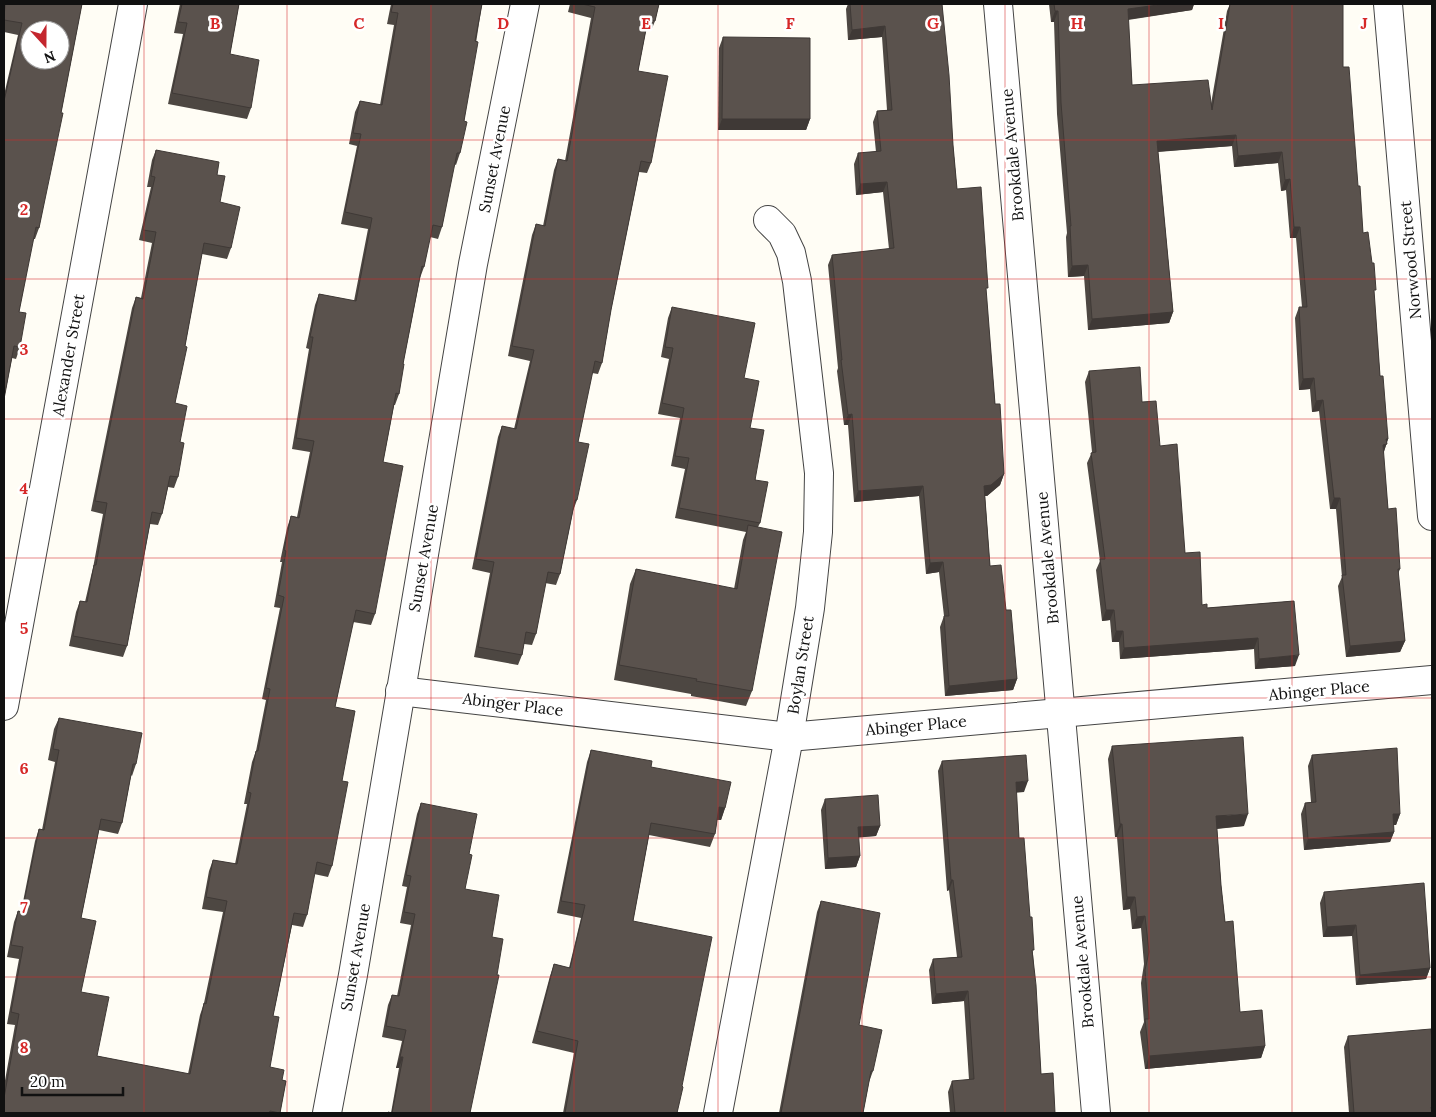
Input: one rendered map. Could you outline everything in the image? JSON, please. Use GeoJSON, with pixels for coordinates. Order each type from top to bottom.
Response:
{"type":"FeatureCollection","features":[{"type":"Feature","properties":{"kind":"street","name":"Alexander Street"},"geometry":{"type":"LineString","coordinates":[[4,706],[133,4]]}},
{"type":"Feature","properties":{"kind":"street","name":"Sunset Avenue"},"geometry":{"type":"LineString","coordinates":[[327,1113],[353,975],[473,264],[525,4]]}},
{"type":"Feature","properties":{"kind":"street","name":"Brookdale Avenue"},"geometry":{"type":"LineString","coordinates":[[998,4],[1096,1113]]}},
{"type":"Feature","properties":{"kind":"street","name":"Norwood Street"},"geometry":{"type":"LineString","coordinates":[[1388,4],[1432,516]]}},
{"type":"Feature","properties":{"kind":"street","name":"Boylan Street"},"geometry":{"type":"LineString","coordinates":[[718,1113],[789,736],[810,608],[818,532],[819,474],[797,280],[791,253],[782,234],[768,220]]}},
{"type":"Feature","properties":{"kind":"street","name":"Abinger Place"},"geometry":{"type":"LineString","coordinates":[[400,691],[789,736],[1432,680]]}},
{"type":"Feature","properties":{"kind":"building"},"geometry":{"type":"Polygon","coordinates":[[[5,4],[82,4],[70,66],[70,20],[20,20],[20,23],[4,20],[5,4]]]}},
{"type":"Feature","properties":{"kind":"building"},"geometry":{"type":"Polygon","coordinates":[[[182,4],[239,4],[230,54],[259,60],[251,108],[172,93],[187,23],[178,22],[182,4]]]}},
{"type":"Feature","properties":{"kind":"building"},"geometry":{"type":"Polygon","coordinates":[[[393,4],[482,4],[475,41],[478,42],[464,121],[467,122],[460,153],[457,153],[442,227],[433,225],[424,267],[422,266],[399,394],[396,393],[383,462],[403,466],[375,614],[356,610],[335,707],[355,711],[342,781],[348,782],[332,866],[317,862],[307,915],[294,913],[273,1016],[279,1017],[270,1067],[284,1070],[282,1080],[286,1081],[280,1113],[270,1111],[269,1113],[4,1113],[4,1098],[19,1014],[11,1012],[23,947],[11,945],[18,911],[22,912],[39,829],[44,830],[59,750],[53,749],[59,718],[142,733],[136,764],[133,764],[122,823],[101,819],[81,918],[96,921],[81,992],[109,997],[97,1056],[190,1074],[227,901],[206,897],[213,860],[237,864],[251,793],[248,792],[270,689],[266,688],[284,597],[278,595],[286,551],[284,550],[291,516],[299,518],[314,441],[296,438],[313,337],[310,337],[319,294],[356,301],[372,218],[345,212],[361,134],[353,133],[360,101],[382,105],[398,13],[391,12],[393,4]]]}},
{"type":"Feature","properties":{"kind":"building"},"geometry":{"type":"Polygon","coordinates":[[[582,4],[659,4],[655,21],[648,19],[638,71],[668,76],[651,163],[641,161],[602,363],[595,361],[578,442],[589,444],[560,574],[548,572],[536,634],[526,632],[522,655],[478,647],[494,562],[476,559],[502,426],[516,429],[534,350],[512,346],[536,224],[545,226],[558,159],[567,161],[595,7],[582,4]]]}},
{"type":"Feature","properties":{"kind":"building"},"geometry":{"type":"Polygon","coordinates":[[[850,4],[942,4],[957,189],[981,187],[988,288],[986,288],[995,404],[1000,404],[1004,474],[991,485],[984,486],[990,566],[1001,565],[1006,610],[1011,610],[1017,679],[949,686],[944,616],[949,616],[943,562],[930,563],[923,486],[858,491],[852,414],[848,415],[841,360],[832,255],[894,248],[887,182],[860,184],[858,153],[881,151],[877,111],[892,110],[885,26],[852,30],[850,4]]]}},
{"type":"Feature","properties":{"kind":"building"},"geometry":{"type":"Polygon","coordinates":[[[1054,4],[1165,4],[1128,9],[1132,85],[1208,80],[1212,110],[1230,4],[1343,4],[1343,67],[1349,67],[1363,233],[1368,232],[1372,263],[1374,263],[1380,376],[1383,376],[1388,439],[1386,439],[1387,444],[1383,445],[1388,509],[1396,508],[1400,569],[1398,569],[1405,641],[1350,646],[1342,575],[1346,575],[1340,498],[1334,498],[1323,400],[1316,401],[1314,378],[1303,379],[1299,307],[1307,307],[1300,227],[1294,227],[1290,179],[1285,180],[1282,152],[1238,156],[1236,135],[1157,141],[1173,312],[1092,319],[1088,265],[1072,266],[1071,226],[1061,103],[1058,11],[1055,11],[1054,4]]]}},
{"type":"Feature","properties":{"kind":"building"},"geometry":{"type":"Polygon","coordinates":[[[20,32],[20,70],[69,70],[61,113],[63,113],[39,228],[36,227],[19,312],[26,313],[20,347],[14,346],[4,399],[4,101],[20,32]]]}},
{"type":"Feature","properties":{"kind":"building"},"geometry":{"type":"Polygon","coordinates":[[[723,37],[810,38],[810,119],[722,119],[723,37]]]}},
{"type":"Feature","properties":{"kind":"building"},"geometry":{"type":"Polygon","coordinates":[[[156,150],[219,162],[217,175],[225,176],[220,202],[240,207],[231,248],[204,243],[185,346],[187,347],[175,403],[187,406],[180,442],[184,443],[178,477],[170,476],[162,514],[152,512],[127,646],[73,636],[80,601],[87,602],[94,565],[96,565],[107,503],[95,501],[136,297],[143,299],[156,232],[143,230],[155,177],[151,176],[156,150]]]}},
{"type":"Feature","properties":{"kind":"building"},"geometry":{"type":"Polygon","coordinates":[[[672,307],[755,323],[744,378],[759,381],[750,428],[764,430],[755,480],[768,482],[760,523],[679,508],[689,458],[675,456],[684,408],[662,403],[673,348],[665,347],[672,307]]]}},
{"type":"Feature","properties":{"kind":"building"},"geometry":{"type":"Polygon","coordinates":[[[1140,367],[1142,402],[1156,401],[1160,446],[1177,444],[1185,553],[1200,552],[1202,605],[1207,604],[1207,608],[1294,601],[1299,655],[1259,659],[1258,638],[1124,648],[1123,631],[1116,631],[1114,610],[1106,610],[1100,559],[1105,559],[1091,453],[1096,452],[1089,371],[1140,367]]]}},
{"type":"Feature","properties":{"kind":"building"},"geometry":{"type":"Polygon","coordinates":[[[748,525],[782,532],[752,691],[619,665],[636,569],[737,589],[748,525]]]}},
{"type":"Feature","properties":{"kind":"building"},"geometry":{"type":"Polygon","coordinates":[[[1243,737],[1248,814],[1216,816],[1225,922],[1233,921],[1240,1012],[1262,1010],[1265,1046],[1149,1056],[1145,1019],[1149,1019],[1145,970],[1149,952],[1145,916],[1137,917],[1135,897],[1127,897],[1122,824],[1120,824],[1112,746],[1243,737]]]}},
{"type":"Feature","properties":{"kind":"building"},"geometry":{"type":"Polygon","coordinates":[[[1397,748],[1400,814],[1393,814],[1394,832],[1308,839],[1305,803],[1316,802],[1312,755],[1397,748]]]}},
{"type":"Feature","properties":{"kind":"building"},"geometry":{"type":"Polygon","coordinates":[[[591,750],[652,761],[651,767],[731,782],[725,808],[719,807],[715,834],[651,823],[633,921],[712,937],[677,1113],[565,1113],[578,1041],[537,1031],[554,964],[570,968],[585,905],[561,901],[591,750]]]}},
{"type":"Feature","properties":{"kind":"building"},"geometry":{"type":"Polygon","coordinates":[[[1026,755],[1028,781],[1016,782],[1019,838],[1024,838],[1030,917],[1032,917],[1034,950],[1032,950],[1041,1074],[1053,1073],[1055,1113],[955,1113],[952,1081],[974,1079],[968,991],[936,994],[933,959],[962,957],[953,880],[951,880],[942,761],[1026,755]]]}},
{"type":"Feature","properties":{"kind":"building"},"geometry":{"type":"Polygon","coordinates":[[[878,795],[880,826],[858,827],[860,856],[828,858],[825,799],[878,795]]]}},
{"type":"Feature","properties":{"kind":"building"},"geometry":{"type":"Polygon","coordinates":[[[421,803],[477,814],[469,854],[472,855],[465,889],[499,895],[492,937],[503,939],[497,975],[499,975],[470,1113],[392,1113],[403,1057],[400,1057],[406,1030],[386,1026],[392,995],[399,996],[415,914],[404,912],[411,876],[406,875],[421,803]]]}},
{"type":"Feature","properties":{"kind":"building"},"geometry":{"type":"Polygon","coordinates":[[[1424,883],[1430,968],[1360,975],[1356,925],[1327,927],[1324,892],[1424,883]]]}},
{"type":"Feature","properties":{"kind":"building"},"geometry":{"type":"Polygon","coordinates":[[[821,901],[880,913],[859,1025],[882,1030],[873,1071],[871,1071],[863,1113],[781,1113],[821,901]]]}},
{"type":"Feature","properties":{"kind":"building"},"geometry":{"type":"Polygon","coordinates":[[[1431,1029],[1432,1113],[1354,1113],[1348,1036],[1431,1029]]]}}]}
